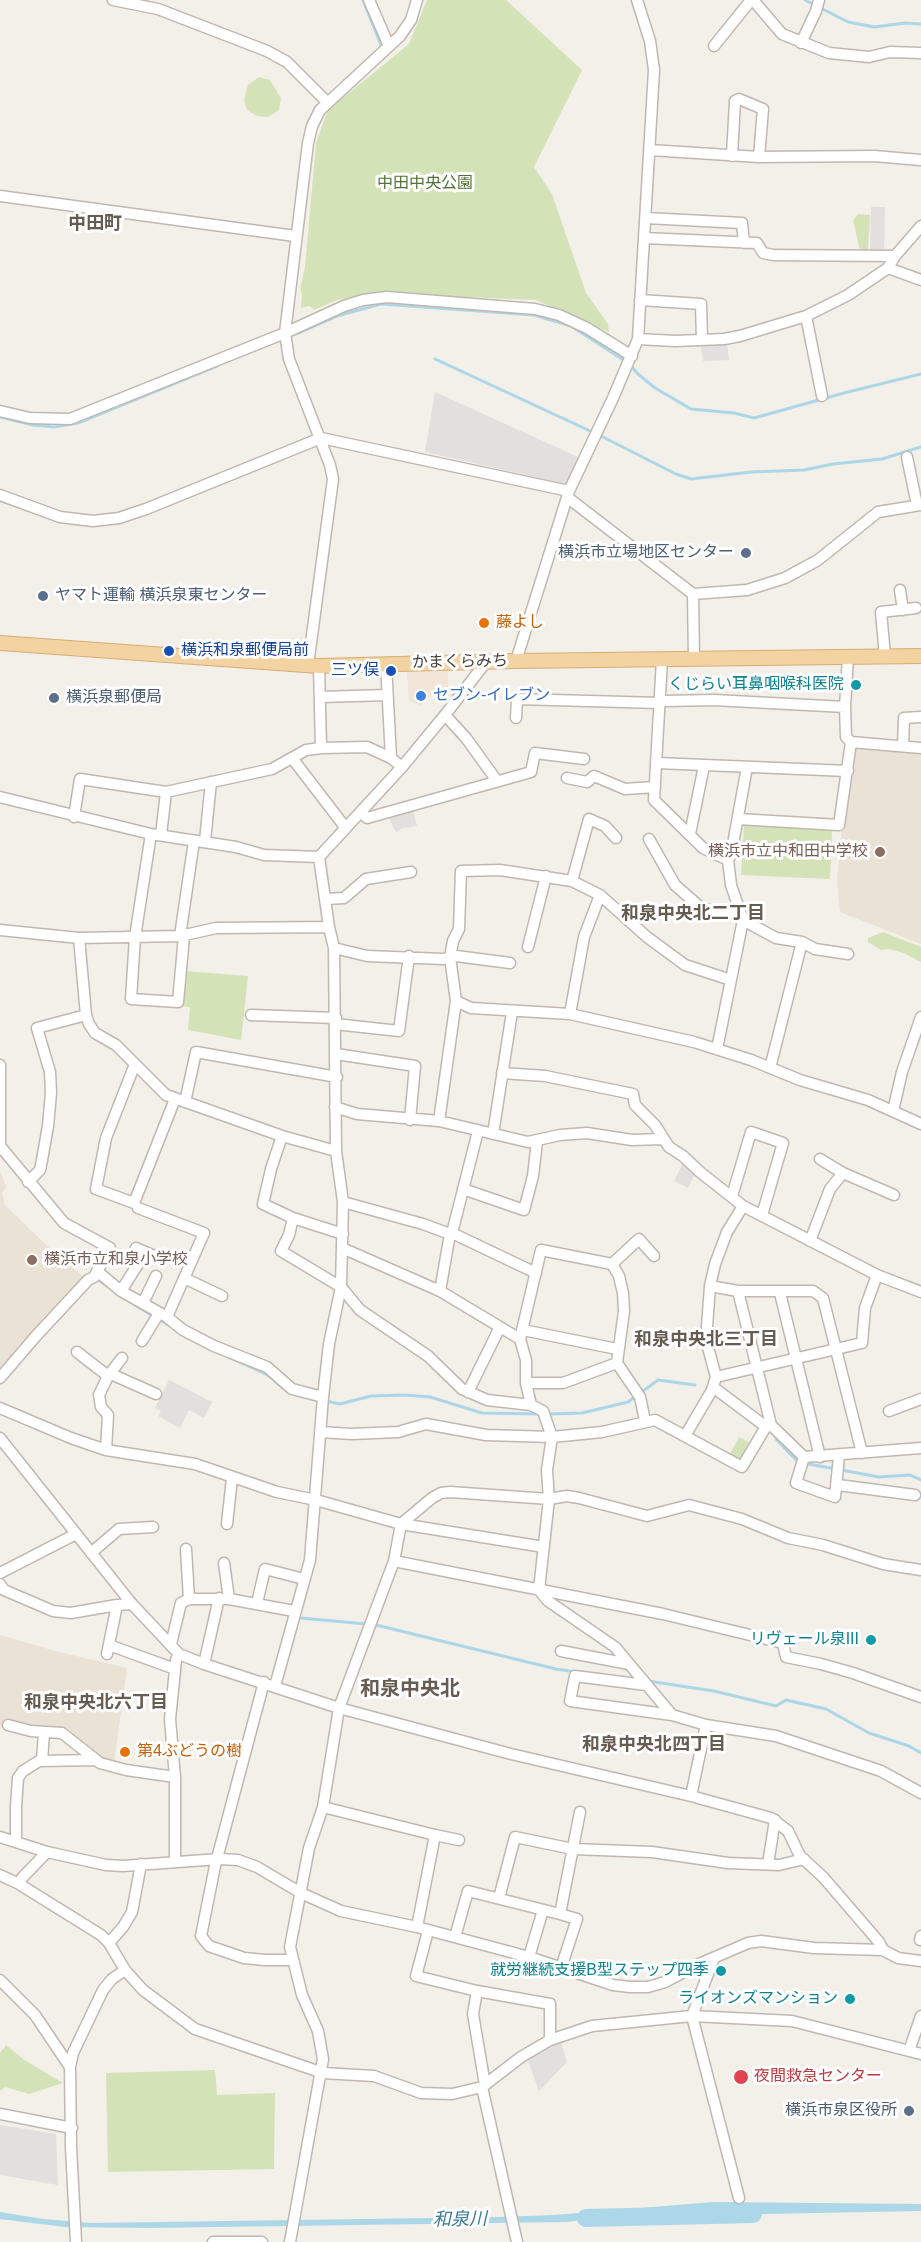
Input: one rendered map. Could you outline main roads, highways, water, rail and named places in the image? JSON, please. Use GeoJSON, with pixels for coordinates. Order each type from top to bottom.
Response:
{"type":"FeatureCollection","features":[{"type":"Feature","properties":{"kind":"main road","name":"かまくらみち"},"geometry":{"type":"LineString","coordinates":[[0,643],[313,665],[921,656]]}},
{"type":"Feature","properties":{"kind":"water"},"geometry":{"type":"Polygon","coordinates":[[[714,2202],[921,2204],[921,2211],[608,2217],[566,2222],[148,2228],[65,2227],[0,2219],[0,2212],[90,2223],[501,2217],[714,2202]]]}},
{"type":"Feature","properties":{"kind":"waterway"},"geometry":{"type":"LineString","coordinates":[[363,0],[381,45]]}},
{"type":"Feature","properties":{"kind":"waterway"},"geometry":{"type":"LineString","coordinates":[[805,0],[848,22],[874,27],[905,23],[921,24]]}},
{"type":"Feature","properties":{"kind":"waterway"},"geometry":{"type":"LineString","coordinates":[[298,333],[337,316],[381,304],[534,315],[571,326],[625,361]]}},
{"type":"Feature","properties":{"kind":"waterway"},"geometry":{"type":"LineString","coordinates":[[435,359],[601,436],[676,474],[691,479],[751,472],[804,470],[833,464],[882,459],[921,447]]}},
{"type":"Feature","properties":{"kind":"waterway"},"geometry":{"type":"LineString","coordinates":[[630,365],[655,388],[691,409],[734,413],[754,418],[921,374]]}},
{"type":"Feature","properties":{"kind":"waterway"},"geometry":{"type":"LineString","coordinates":[[0,417],[33,425],[54,427],[78,423],[217,366]]}},
{"type":"Feature","properties":{"kind":"waterway"},"geometry":{"type":"LineString","coordinates":[[99,1280],[107,1286]]}},
{"type":"Feature","properties":{"kind":"waterway"},"geometry":{"type":"LineString","coordinates":[[135,1305],[170,1326]]}},
{"type":"Feature","properties":{"kind":"waterway"},"geometry":{"type":"LineString","coordinates":[[226,1356],[268,1375],[283,1388]]}},
{"type":"Feature","properties":{"kind":"waterway"},"geometry":{"type":"LineString","coordinates":[[547,1414],[582,1413],[628,1402],[658,1380],[695,1385]]}},
{"type":"Feature","properties":{"kind":"waterway"},"geometry":{"type":"LineString","coordinates":[[326,1401],[340,1404],[371,1396],[404,1395],[430,1397],[482,1413],[541,1414]]}},
{"type":"Feature","properties":{"kind":"waterway"},"geometry":{"type":"LineString","coordinates":[[776,1439],[798,1462],[879,1477],[910,1475],[921,1480]]}},
{"type":"Feature","properties":{"kind":"waterway"},"geometry":{"type":"LineString","coordinates":[[301,1618],[376,1625],[576,1672]]}},
{"type":"Feature","properties":{"kind":"waterway"},"geometry":{"type":"LineString","coordinates":[[648,1681],[714,1691],[776,1706],[786,1700],[826,1709],[869,1733],[909,1746],[921,1753]]}},
{"type":"Feature","properties":{"kind":"waterway","name":"和泉川"},"geometry":{"type":"LineString","coordinates":[[586,2218],[753,2214]]}},
{"type":"Feature","properties":{"kind":"place","name":"横浜市立場地区センター"},"geometry":{"type":"Point","coordinates":[746,553]}},
{"type":"Feature","properties":{"kind":"place","name":"ヤマト運輸 横浜泉東センター"},"geometry":{"type":"Point","coordinates":[43,596]}},
{"type":"Feature","properties":{"kind":"place","name":"藤よし"},"geometry":{"type":"Point","coordinates":[484,623]}},
{"type":"Feature","properties":{"kind":"place","name":"横浜和泉郵便局前"},"geometry":{"type":"Point","coordinates":[169,651]}},
{"type":"Feature","properties":{"kind":"place","name":"三ツ俣"},"geometry":{"type":"Point","coordinates":[391,671]}},
{"type":"Feature","properties":{"kind":"place","name":"くじらい耳鼻咽喉科医院"},"geometry":{"type":"Point","coordinates":[856,685]}},
{"type":"Feature","properties":{"kind":"place","name":"セブン-イレブン"},"geometry":{"type":"Point","coordinates":[421,696]}},
{"type":"Feature","properties":{"kind":"place","name":"横浜泉郵便局"},"geometry":{"type":"Point","coordinates":[54,698]}},
{"type":"Feature","properties":{"kind":"place","name":"横浜市立中和田中学校"},"geometry":{"type":"Point","coordinates":[880,852]}},
{"type":"Feature","properties":{"kind":"place","name":"横浜市立和泉小学校"},"geometry":{"type":"Point","coordinates":[32,1260]}},
{"type":"Feature","properties":{"kind":"place","name":"リヴェール泉III"},"geometry":{"type":"Point","coordinates":[871,1640]}},
{"type":"Feature","properties":{"kind":"place","name":"第4ぶどうの樹"},"geometry":{"type":"Point","coordinates":[125,1752]}},
{"type":"Feature","properties":{"kind":"place","name":"就労継続支援B型ステップ四季"},"geometry":{"type":"Point","coordinates":[721,1971]}},
{"type":"Feature","properties":{"kind":"place","name":"ライオンズマンション"},"geometry":{"type":"Point","coordinates":[850,1999]}},
{"type":"Feature","properties":{"kind":"place","name":"夜間救急センター"},"geometry":{"type":"Point","coordinates":[741,2077]}},
{"type":"Feature","properties":{"kind":"place","name":"横浜市泉区役所"},"geometry":{"type":"Point","coordinates":[909,2111]}},
{"type":"Feature","properties":{"kind":"district","name":"中田町"},"geometry":{"type":"Point","coordinates":[95,224]}},
{"type":"Feature","properties":{"kind":"district","name":"和泉中央北二丁目"},"geometry":{"type":"Point","coordinates":[693,914]}},
{"type":"Feature","properties":{"kind":"district","name":"和泉中央北三丁目"},"geometry":{"type":"Point","coordinates":[706,1340]}},
{"type":"Feature","properties":{"kind":"district","name":"和泉中央北"},"geometry":{"type":"Point","coordinates":[410,1689]}},
{"type":"Feature","properties":{"kind":"district","name":"和泉中央北六丁目"},"geometry":{"type":"Point","coordinates":[96,1703]}},
{"type":"Feature","properties":{"kind":"district","name":"和泉中央北四丁目"},"geometry":{"type":"Point","coordinates":[654,1745]}},
{"type":"Feature","properties":{"kind":"park label","name":"中田中央公園"},"geometry":{"type":"Point","coordinates":[425,184]}}]}
